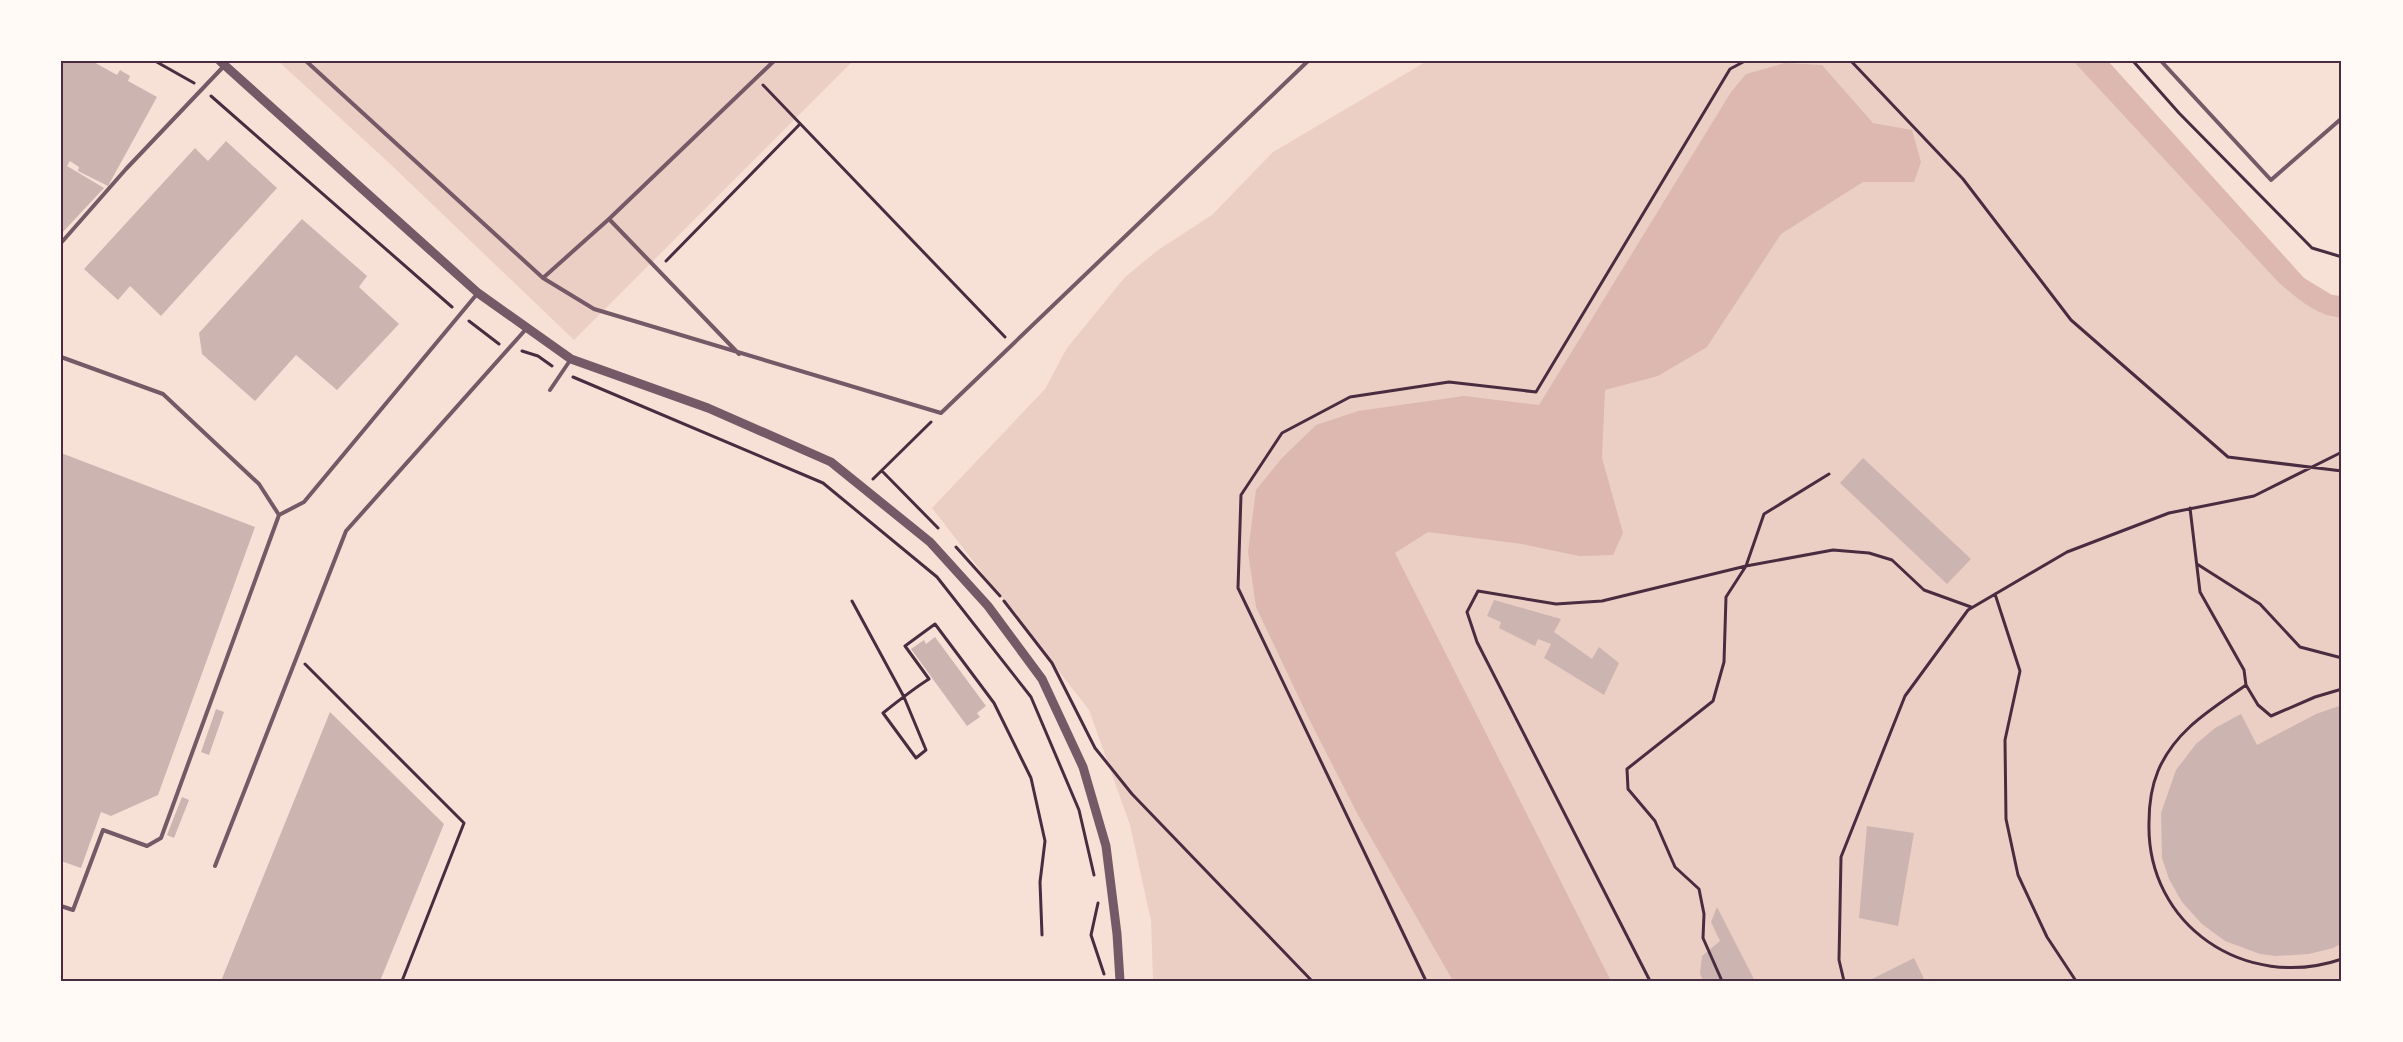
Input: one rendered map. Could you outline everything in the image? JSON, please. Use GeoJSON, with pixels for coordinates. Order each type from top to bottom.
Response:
{"type":"FeatureCollection","features":[{"type":"Feature","properties":{"kind":"street"},"geometry":{"type":"LineString","coordinates":[[222,63],[478,293],[571,359],[717,412],[830,462],[930,542],[988,606],[1042,679],[1083,767],[1106,846],[1117,934],[1120,981]]}},
{"type":"Feature","properties":{"kind":"lane"},"geometry":{"type":"LineString","coordinates":[[306,61],[543,278],[594,309],[941,413],[1308,61]]}},
{"type":"Feature","properties":{"kind":"lane"},"geometry":{"type":"LineString","coordinates":[[543,278],[609,219],[774,61]]}},
{"type":"Feature","properties":{"kind":"lane"},"geometry":{"type":"LineString","coordinates":[[2161,61],[2271,180],[2342,118]]}},
{"type":"Feature","properties":{"kind":"lane"},"geometry":{"type":"LineString","coordinates":[[61,243],[126,169],[202,88],[222,63]]}},
{"type":"Feature","properties":{"kind":"lane"},"geometry":{"type":"LineString","coordinates":[[609,219],[740,354]]}},
{"type":"Feature","properties":{"kind":"lane"},"geometry":{"type":"LineString","coordinates":[[61,906],[73,910],[103,830],[147,846],[161,838],[279,516],[304,502],[478,293]]}},
{"type":"Feature","properties":{"kind":"lane"},"geometry":{"type":"LineString","coordinates":[[215,866],[346,531],[527,328]]}},
{"type":"Feature","properties":{"kind":"lane"},"geometry":{"type":"LineString","coordinates":[[61,357],[163,394],[259,484],[279,516]]}},
{"type":"Feature","properties":{"kind":"lane"},"geometry":{"type":"LineString","coordinates":[[550,390],[571,359]]}},
{"type":"Feature","properties":{"kind":"path"},"geometry":{"type":"LineString","coordinates":[[155,61],[202,88],[460,314],[498,344],[538,356],[562,373],[823,483],[937,577],[1030,697],[1079,810],[1094,878]]}},
{"type":"Feature","properties":{"kind":"path"},"geometry":{"type":"LineString","coordinates":[[1426,981],[1238,588],[1241,495],[1282,433],[1350,397],[1449,382],[1536,392],[1730,69],[1745,61]]}},
{"type":"Feature","properties":{"kind":"path"},"geometry":{"type":"LineString","coordinates":[[1850,61],[1964,179],[2071,320],[2228,457],[2342,471]]}},
{"type":"Feature","properties":{"kind":"path"},"geometry":{"type":"LineString","coordinates":[[2133,61],[2179,113],[2312,248],[2342,257]]}},
{"type":"Feature","properties":{"kind":"path"},"geometry":{"type":"LineString","coordinates":[[756,78],[1012,344]]}},
{"type":"Feature","properties":{"kind":"path"},"geometry":{"type":"LineString","coordinates":[[658,270],[800,124]]}},
{"type":"Feature","properties":{"kind":"path"},"geometry":{"type":"LineString","coordinates":[[864,489],[941,413]]}},
{"type":"Feature","properties":{"kind":"path"},"geometry":{"type":"LineString","coordinates":[[1844,981],[1839,960],[1841,857],[1905,696],[1968,610],[2067,552],[2169,512],[2254,496],[2342,452]]}},
{"type":"Feature","properties":{"kind":"path"},"geometry":{"type":"LineString","coordinates":[[1722,981],[1703,938],[1704,914],[1699,889],[1675,867],[1656,821],[1628,789],[1627,769],[1713,701],[1724,662],[1726,597],[1746,566],[1764,514],[1829,474]]}},
{"type":"Feature","properties":{"kind":"path"},"geometry":{"type":"LineString","coordinates":[[2190,508],[2200,592],[2244,670],[2246,685],[2258,705],[2271,716],[2315,697],[2342,689]]}},
{"type":"Feature","properties":{"kind":"path"},"geometry":{"type":"LineString","coordinates":[[1650,981],[1477,642],[1467,612],[1478,591],[1556,604],[1602,601],[1746,566],[1834,550],[1869,552],[1892,560],[1924,590],[1972,607]]}},
{"type":"Feature","properties":{"kind":"path"},"geometry":{"type":"LineString","coordinates":[[2197,564],[2260,604],[2300,647],[2342,658]]}},
{"type":"Feature","properties":{"kind":"path"},"geometry":{"type":"LineString","coordinates":[[1995,594],[2020,671],[2004,740],[2006,819],[2018,875],[2046,937],[2076,981]]}},
{"type":"Feature","properties":{"kind":"path"},"geometry":{"type":"LineString","coordinates":[[852,601],[904,696],[926,750],[916,758],[883,713],[904,696],[929,679],[905,646],[935,624],[994,703],[1031,778],[1045,841],[1040,882],[1042,935]]}},
{"type":"Feature","properties":{"kind":"path"},"geometry":{"type":"LineString","coordinates":[[297,656],[464,823],[402,981]]}},
{"type":"Feature","properties":{"kind":"path"},"geometry":{"type":"LineString","coordinates":[[2246,685],[2189,726],[2158,770],[2150,797],[2149,832],[2152,865],[2168,899],[2198,936],[2220,950],[2246,961],[2273,967],[2302,968],[2342,959]]}},
{"type":"Feature","properties":{"kind":"path"},"geometry":{"type":"LineString","coordinates":[[1132,794],[1312,981]]}},
{"type":"Feature","properties":{"kind":"path"},"geometry":{"type":"LineString","coordinates":[[1099,898],[1091,935],[1104,974],[1104,981]]}},
{"type":"Feature","properties":{"kind":"shaded area"},"geometry":{"type":"Polygon","coordinates":[[[278,61],[853,61],[574,340],[387,161],[278,61]]]}},
{"type":"Feature","properties":{"kind":"shaded area"},"geometry":{"type":"Polygon","coordinates":[[[1427,61],[2073,61],[2278,282],[2332,317],[2342,318],[2342,981],[1153,981],[1151,921],[1130,825],[1089,710],[932,508],[1045,389],[1067,348],[1125,277],[1158,250],[1212,215],[1273,152],[1427,61]]]}},
{"type":"Feature","properties":{"kind":"shaded area"},"geometry":{"type":"Polygon","coordinates":[[[2073,61],[2108,61],[2304,278],[2332,295],[2342,296],[2342,318],[2333,317],[2315,310],[2278,282],[2073,61]]]}},
{"type":"Feature","properties":{"kind":"shaded area"},"geometry":{"type":"Polygon","coordinates":[[[1785,63],[1822,65],[1873,123],[1912,130],[1921,162],[1914,182],[1863,182],[1781,234],[1707,347],[1658,376],[1605,390],[1602,458],[1623,533],[1613,555],[1579,556],[1522,544],[1428,532],[1395,553],[1611,981],[1453,981],[1358,815],[1308,717],[1256,607],[1248,552],[1256,490],[1281,459],[1316,425],[1358,411],[1464,396],[1539,405],[1731,92],[1746,74],[1785,63]]]}},
{"type":"Feature","properties":{"kind":"building"},"geometry":{"type":"Polygon","coordinates":[[[61,61],[92,61],[117,75],[120,70],[130,76],[128,81],[157,97],[108,186],[78,171],[79,167],[70,161],[67,166],[104,188],[61,234],[61,61]]]}},
{"type":"Feature","properties":{"kind":"building"},"geometry":{"type":"Polygon","coordinates":[[[226,141],[277,188],[161,316],[130,286],[118,300],[84,269],[195,148],[208,161],[226,141]]]}},
{"type":"Feature","properties":{"kind":"building"},"geometry":{"type":"Polygon","coordinates":[[[302,219],[367,276],[359,287],[399,324],[337,390],[296,355],[255,401],[202,354],[199,333],[302,219]]]}},
{"type":"Feature","properties":{"kind":"building"},"geometry":{"type":"Polygon","coordinates":[[[61,453],[255,527],[158,795],[111,816],[101,812],[81,868],[61,861],[61,453]]]}},
{"type":"Feature","properties":{"kind":"building"},"geometry":{"type":"Polygon","coordinates":[[[1863,458],[1971,559],[1947,584],[1840,483],[1863,458]]]}},
{"type":"Feature","properties":{"kind":"building"},"geometry":{"type":"Polygon","coordinates":[[[1494,600],[1561,619],[1554,632],[1592,659],[1599,647],[1619,663],[1604,695],[1544,658],[1551,644],[1538,639],[1535,646],[1499,628],[1501,622],[1487,616],[1494,600]]]}},
{"type":"Feature","properties":{"kind":"building"},"geometry":{"type":"Polygon","coordinates":[[[935,637],[986,706],[977,713],[980,717],[967,726],[911,649],[924,640],[926,644],[935,637]]]}},
{"type":"Feature","properties":{"kind":"building"},"geometry":{"type":"Polygon","coordinates":[[[2342,705],[2342,903],[2339,904],[2342,909],[2342,943],[2333,948],[2309,954],[2276,956],[2260,954],[2225,941],[2202,924],[2182,902],[2169,879],[2162,858],[2161,813],[2176,770],[2196,744],[2215,728],[2241,714],[2257,745],[2316,714],[2342,705]]]}},
{"type":"Feature","properties":{"kind":"building"},"geometry":{"type":"Polygon","coordinates":[[[216,709],[224,712],[209,755],[201,752],[216,709]]]}},
{"type":"Feature","properties":{"kind":"building"},"geometry":{"type":"Polygon","coordinates":[[[330,712],[444,824],[380,981],[221,981],[330,712]]]}},
{"type":"Feature","properties":{"kind":"building"},"geometry":{"type":"Polygon","coordinates":[[[182,797],[189,800],[174,838],[167,835],[182,797]]]}},
{"type":"Feature","properties":{"kind":"building"},"geometry":{"type":"Polygon","coordinates":[[[1867,826],[1914,833],[1898,926],[1859,918],[1867,826]]]}},
{"type":"Feature","properties":{"kind":"building"},"geometry":{"type":"Polygon","coordinates":[[[1717,907],[1755,981],[1703,981],[1700,973],[1702,956],[1720,941],[1711,922],[1717,907]]]}},
{"type":"Feature","properties":{"kind":"building"},"geometry":{"type":"Polygon","coordinates":[[[1914,958],[1925,981],[1868,981],[1914,958]]]}}]}
